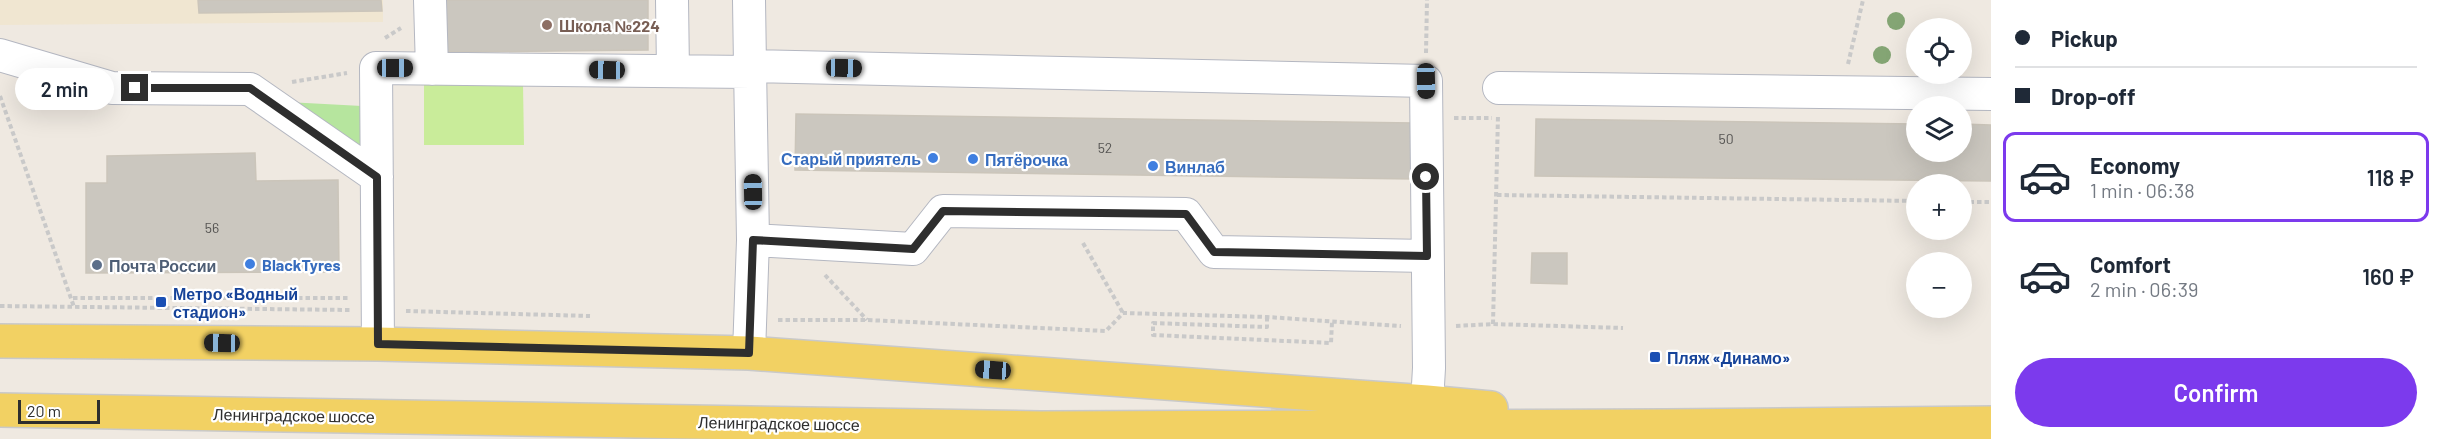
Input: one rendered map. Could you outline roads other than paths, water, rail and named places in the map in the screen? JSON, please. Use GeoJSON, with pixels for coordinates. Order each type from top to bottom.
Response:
{"type":"FeatureCollection","features":[{"type":"Feature","properties":{"kind":"main road"},"geometry":{"type":"LineString","coordinates":[[0,341],[378,344],[749,353],[1427,402],[1666,426]]}},
{"type":"Feature","properties":{"kind":"main road","name":"Ленинградское шоссе"},"geometry":{"type":"LineString","coordinates":[[0,410],[1040,428],[1991,423]]}},
{"type":"Feature","properties":{"kind":"lane"},"geometry":{"type":"LineString","coordinates":[[430,0],[432,69]]}},
{"type":"Feature","properties":{"kind":"lane"},"geometry":{"type":"LineString","coordinates":[[672,0],[673,71]]}},
{"type":"Feature","properties":{"kind":"lane"},"geometry":{"type":"LineString","coordinates":[[749,0],[753,240],[749,353]]}},
{"type":"Feature","properties":{"kind":"lane"},"geometry":{"type":"LineString","coordinates":[[0,55],[112,88],[250,88],[377,177]]}},
{"type":"Feature","properties":{"kind":"lane"},"geometry":{"type":"LineString","coordinates":[[378,344],[376,68],[673,71],[750,69],[1426,81],[1427,402]]}},
{"type":"Feature","properties":{"kind":"lane"},"geometry":{"type":"LineString","coordinates":[[1499,103],[1841,92],[1991,94]]}},
{"type":"Feature","properties":{"kind":"lane"},"geometry":{"type":"LineString","coordinates":[[753,240],[913,249],[943,211],[1186,214],[1214,252],[1427,256]]}},
{"type":"Feature","properties":{"kind":"place","name":"Школа №224"},"geometry":{"type":"Point","coordinates":[547,25]}},
{"type":"Feature","properties":{"kind":"place","name":"Старый приятель"},"geometry":{"type":"Point","coordinates":[933,158]}},
{"type":"Feature","properties":{"kind":"place","name":"Пятёрочка"},"geometry":{"type":"Point","coordinates":[973,159]}},
{"type":"Feature","properties":{"kind":"place","name":"Винлаб"},"geometry":{"type":"Point","coordinates":[1153,166]}},
{"type":"Feature","properties":{"kind":"place","name":"BlackTyres"},"geometry":{"type":"Point","coordinates":[250,264]}},
{"type":"Feature","properties":{"kind":"place","name":"Почта России"},"geometry":{"type":"Point","coordinates":[97,265]}},
{"type":"Feature","properties":{"kind":"place","name":"Метро «Водный стадион»"},"geometry":{"type":"Point","coordinates":[161,302]}},
{"type":"Feature","properties":{"kind":"place","name":"Пляж «Динамо»"},"geometry":{"type":"Point","coordinates":[1655,357]}}]}
